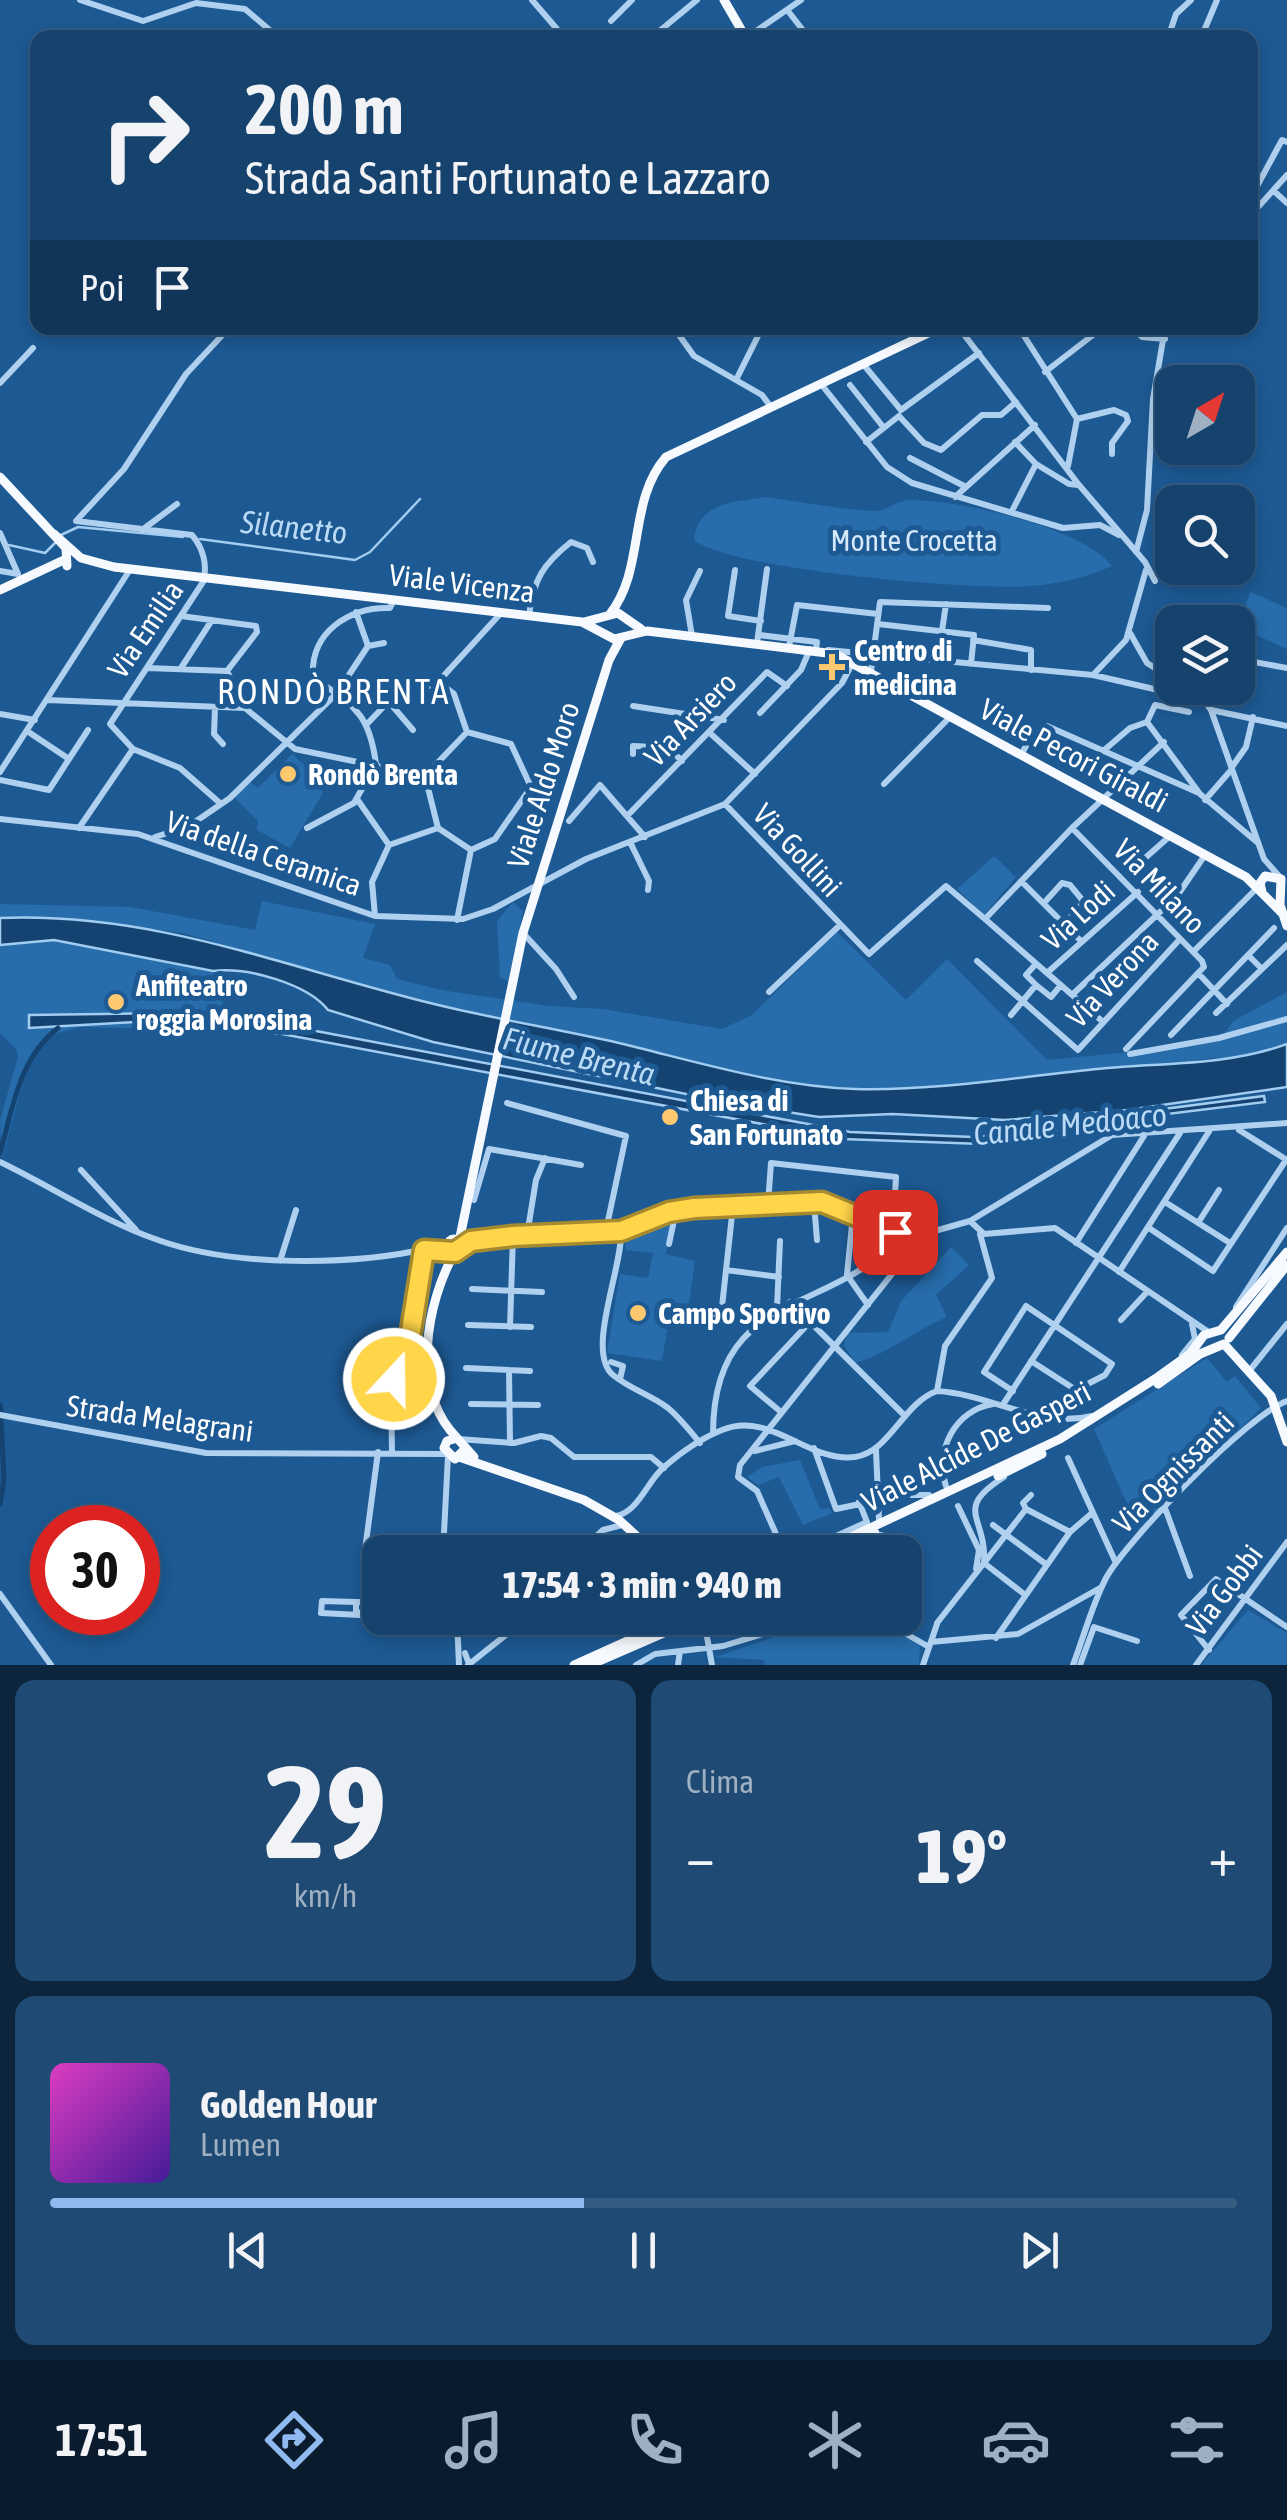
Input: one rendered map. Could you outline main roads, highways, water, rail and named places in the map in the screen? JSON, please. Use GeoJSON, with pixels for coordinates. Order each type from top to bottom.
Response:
{"type":"FeatureCollection","features":[{"type":"Feature","properties":{"kind":"main road"},"geometry":{"type":"LineString","coordinates":[[724,0],[741,30]]}},
{"type":"Feature","properties":{"kind":"main road"},"geometry":{"type":"LineString","coordinates":[[623,637],[624,592],[644,494],[659,465],[682,446],[772,408],[917,335]]}},
{"type":"Feature","properties":{"kind":"main road"},"geometry":{"type":"LineString","coordinates":[[0,477],[73,560],[20,576],[0,590]]}},
{"type":"Feature","properties":{"kind":"main road","name":"Viale Vicenza"},"geometry":{"type":"LineString","coordinates":[[73,560],[582,622],[608,616],[626,618],[647,631]]}},
{"type":"Feature","properties":{"kind":"main road"},"geometry":{"type":"LineString","coordinates":[[612,653],[606,634],[608,616],[624,592]]}},
{"type":"Feature","properties":{"kind":"main road","name":"Viale Vicenza"},"geometry":{"type":"LineString","coordinates":[[582,622],[606,634],[623,637],[647,631],[790,642],[852,661]]}},
{"type":"Feature","properties":{"kind":"main road","name":"Viale Aldo Moro"},"geometry":{"type":"LineString","coordinates":[[463,1209],[531,904],[612,653],[623,637]]}},
{"type":"Feature","properties":{"kind":"main road","name":"Viale Pecori Giraldi"},"geometry":{"type":"LineString","coordinates":[[852,661],[1263,887]]}},
{"type":"Feature","properties":{"kind":"main road"},"geometry":{"type":"LineString","coordinates":[[1263,887],[1283,885]]}},
{"type":"Feature","properties":{"kind":"main road"},"geometry":{"type":"LineString","coordinates":[[1263,887],[1283,885]]}},
{"type":"Feature","properties":{"kind":"main road"},"geometry":{"type":"LineString","coordinates":[[1282,912],[1283,885]]}},
{"type":"Feature","properties":{"kind":"main road"},"geometry":{"type":"LineString","coordinates":[[1263,887],[1282,912],[1287,926]]}},
{"type":"Feature","properties":{"kind":"main road"},"geometry":{"type":"LineString","coordinates":[[452,1246],[463,1209]]}},
{"type":"Feature","properties":{"kind":"main road"},"geometry":{"type":"LineString","coordinates":[[463,1209],[430,1324],[427,1359],[455,1449],[598,1507],[636,1535]]}},
{"type":"Feature","properties":{"kind":"main road","name":"Viale Alcide De Gasperi"},"geometry":{"type":"LineString","coordinates":[[854,1535],[1060,1439],[1173,1365],[1200,1341],[1221,1336],[1287,1252]]}},
{"type":"Feature","properties":{"kind":"main road","name":"Viale Alcide De Gasperi"},"geometry":{"type":"LineString","coordinates":[[871,1535],[1015,1468],[1209,1350],[1287,1265]]}},
{"type":"Feature","properties":{"kind":"main road"},"geometry":{"type":"LineString","coordinates":[[1221,1336],[1274,1405],[1287,1442]]}},
{"type":"Feature","properties":{"kind":"main road"},"geometry":{"type":"LineString","coordinates":[[1200,1341],[1209,1350]]}},
{"type":"Feature","properties":{"kind":"main road"},"geometry":{"type":"LineString","coordinates":[[574,1665],[637,1635]]}},
{"type":"Feature","properties":{"kind":"main road"},"geometry":{"type":"LineString","coordinates":[[590,1665],[661,1635]]}},
{"type":"Feature","properties":{"kind":"water","name":"Fiume Brenta"},"geometry":{"type":"Polygon","coordinates":[[[0,918],[58,918],[167,933],[434,1004],[736,1072],[825,1087],[943,1086],[1239,1057],[1287,1044],[1287,1087],[1127,1110],[1005,1120],[893,1114],[819,1117],[730,1103],[433,1042],[328,1010],[306,992],[258,974],[213,971],[54,940],[0,945],[0,918]]]}},
{"type":"Feature","properties":{"kind":"water"},"geometry":{"type":"Polygon","coordinates":[[[173,1013],[221,1017],[220,1027],[153,1021],[29,1028],[29,1015],[173,1013]]]}},
{"type":"Feature","properties":{"kind":"water","name":"Canale Medoaco"},"geometry":{"type":"Polygon","coordinates":[[[225,1017],[850,1132],[973,1137],[1264,1096],[1265,1102],[1094,1123],[983,1144],[842,1139],[282,1034],[223,1027],[225,1017]]]}},
{"type":"Feature","properties":{"kind":"waterway","name":"Silanetto"},"geometry":{"type":"LineString","coordinates":[[200,539],[355,560],[370,552],[420,499]]}},
{"type":"Feature","properties":{"kind":"waterway","name":"Silanetto"},"geometry":{"type":"LineString","coordinates":[[61,535],[78,527],[183,537]]}},
{"type":"Feature","properties":{"kind":"waterway","name":"Silanetto"},"geometry":{"type":"LineString","coordinates":[[9,545],[45,553],[55,543]]}},
{"type":"Feature","properties":{"kind":"waterway"},"geometry":{"type":"LineString","coordinates":[[0,1153],[26,1069],[58,1028]]}},
{"type":"Feature","properties":{"kind":"waterway"},"geometry":{"type":"LineString","coordinates":[[0,1405],[1,1412]]}},
{"type":"Feature","properties":{"kind":"waterway"},"geometry":{"type":"LineString","coordinates":[[0,1504],[4,1480],[1,1417]]}},
{"type":"Feature","properties":{"kind":"place","name":"Centro di medicina"},"geometry":{"type":"Point","coordinates":[832,667]}},
{"type":"Feature","properties":{"kind":"place","name":"Rondò Brenta"},"geometry":{"type":"Point","coordinates":[288,774]}},
{"type":"Feature","properties":{"kind":"place","name":"Anfiteatro roggia Morosina"},"geometry":{"type":"Point","coordinates":[116,1002]}},
{"type":"Feature","properties":{"kind":"place","name":"Chiesa di San Fortunato"},"geometry":{"type":"Point","coordinates":[670,1117]}},
{"type":"Feature","properties":{"kind":"place","name":"Campo Sportivo"},"geometry":{"type":"Point","coordinates":[638,1313]}},
{"type":"Feature","properties":{"kind":"district","name":"RONDÒ BRENTA"},"geometry":{"type":"Point","coordinates":[334,691]}},
{"type":"Feature","properties":{"kind":"park label","name":"Monte Crocetta"},"geometry":{"type":"Point","coordinates":[914,540]}}]}
